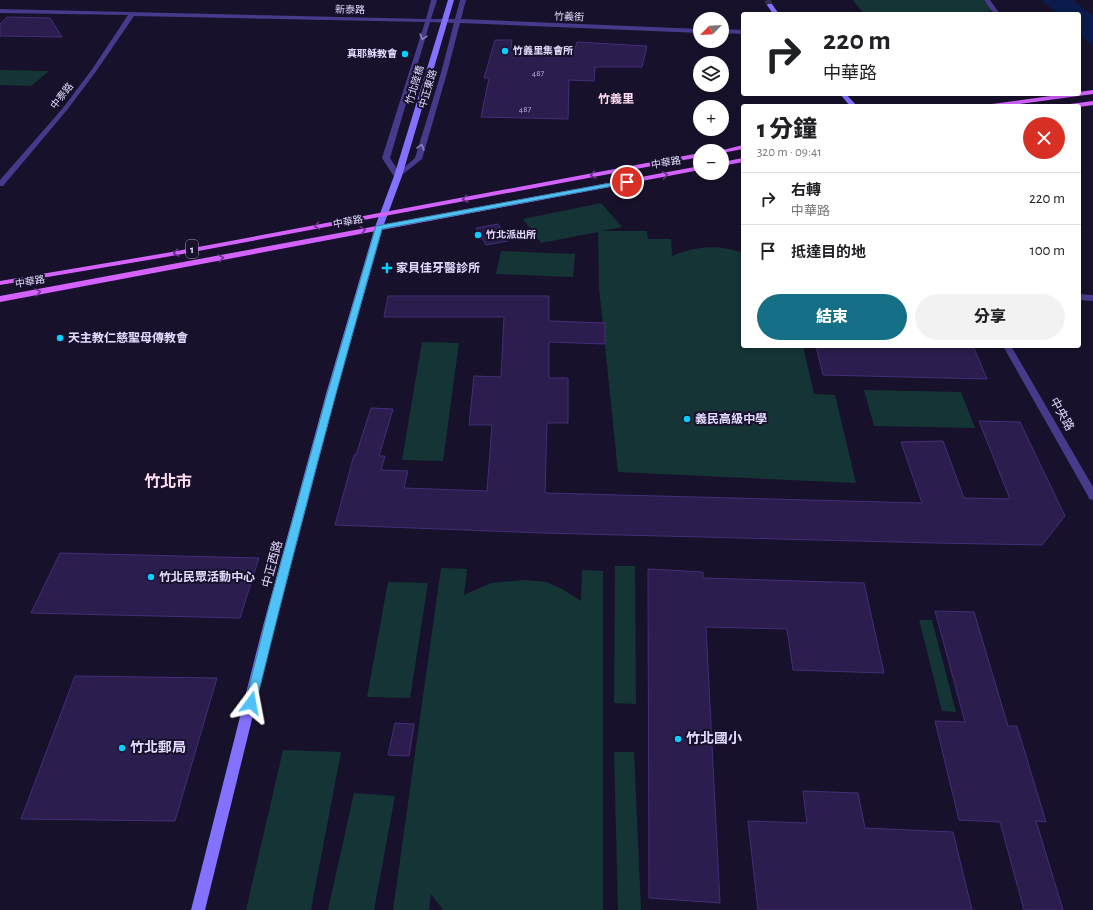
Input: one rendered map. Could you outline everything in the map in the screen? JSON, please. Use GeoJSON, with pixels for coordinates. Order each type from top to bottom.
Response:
{"type":"FeatureCollection","features":[{"type":"Feature","properties":{"kind":"main road","name":"竹北陸橋"},"geometry":{"type":"LineString","coordinates":[[398,176],[451,0]]}},
{"type":"Feature","properties":{"kind":"main road"},"geometry":{"type":"LineString","coordinates":[[770,5],[775,12]]}},
{"type":"Feature","properties":{"kind":"main road"},"geometry":{"type":"LineString","coordinates":[[1081,94],[1093,92]]}},
{"type":"Feature","properties":{"kind":"main road"},"geometry":{"type":"LineString","coordinates":[[844,96],[852,104]]}},
{"type":"Feature","properties":{"kind":"main road"},"geometry":{"type":"LineString","coordinates":[[1006,104],[1064,96]]}},
{"type":"Feature","properties":{"kind":"main road"},"geometry":{"type":"LineString","coordinates":[[1081,105],[1093,103]]}},
{"type":"Feature","properties":{"kind":"main road"},"geometry":{"type":"LineString","coordinates":[[729,150],[741,147]]}},
{"type":"Feature","properties":{"kind":"main road","name":"中華路"},"geometry":{"type":"LineString","coordinates":[[0,283],[693,156]]}},
{"type":"Feature","properties":{"kind":"main road"},"geometry":{"type":"LineString","coordinates":[[729,163],[741,160]]}},
{"type":"Feature","properties":{"kind":"main road","name":"中華路"},"geometry":{"type":"LineString","coordinates":[[0,299],[693,169]]}},
{"type":"Feature","properties":{"kind":"main road","name":"中正東路"},"geometry":{"type":"LineString","coordinates":[[383,214],[398,176]]}},
{"type":"Feature","properties":{"kind":"main road","name":"中正西路"},"geometry":{"type":"LineString","coordinates":[[198,910],[279,590],[331,394],[383,214]]}},
{"type":"Feature","properties":{"kind":"street","name":"中正東路"},"geometry":{"type":"LineString","coordinates":[[434,0],[386,158],[398,176],[418,159],[463,0]]}},
{"type":"Feature","properties":{"kind":"street"},"geometry":{"type":"LineString","coordinates":[[987,0],[996,12]]}},
{"type":"Feature","properties":{"kind":"street","name":"新泰路"},"geometry":{"type":"LineString","coordinates":[[0,11],[436,21]]}},
{"type":"Feature","properties":{"kind":"street","name":"中泰路"},"geometry":{"type":"LineString","coordinates":[[0,184],[65,109],[96,69],[132,14]]}},
{"type":"Feature","properties":{"kind":"street","name":"竹義街"},"geometry":{"type":"LineString","coordinates":[[436,21],[693,31]]}},
{"type":"Feature","properties":{"kind":"street"},"geometry":{"type":"LineString","coordinates":[[729,31],[741,32]]}},
{"type":"Feature","properties":{"kind":"street"},"geometry":{"type":"LineString","coordinates":[[1081,297],[1093,298]]}},
{"type":"Feature","properties":{"kind":"street","name":"中央路"},"geometry":{"type":"LineString","coordinates":[[1008,348],[1093,496]]}},
{"type":"Feature","properties":{"kind":"green space"},"geometry":{"type":"Polygon","coordinates":[[[853,0],[983,0],[992,10],[989,12],[862,12],[853,0]]]}},
{"type":"Feature","properties":{"kind":"green space"},"geometry":{"type":"Polygon","coordinates":[[[0,70],[49,71],[31,86],[0,85],[0,70]]]}},
{"type":"Feature","properties":{"kind":"green space"},"geometry":{"type":"Polygon","coordinates":[[[601,203],[622,227],[601,231],[647,231],[648,239],[671,239],[672,256],[690,250],[708,247],[725,248],[741,252],[741,348],[803,348],[814,394],[835,395],[856,483],[618,472],[599,287],[598,232],[541,243],[523,219],[601,203]]]}},
{"type":"Feature","properties":{"kind":"green space"},"geometry":{"type":"Polygon","coordinates":[[[501,251],[575,254],[573,277],[496,274],[501,251]]]}},
{"type":"Feature","properties":{"kind":"green space"},"geometry":{"type":"Polygon","coordinates":[[[422,342],[459,343],[443,461],[402,460],[422,342]]]}},
{"type":"Feature","properties":{"kind":"green space"},"geometry":{"type":"Polygon","coordinates":[[[864,390],[961,392],[975,428],[874,426],[864,390]]]}},
{"type":"Feature","properties":{"kind":"green space"},"geometry":{"type":"Polygon","coordinates":[[[615,566],[635,566],[636,704],[614,703],[615,566]]]}},
{"type":"Feature","properties":{"kind":"green space"},"geometry":{"type":"Polygon","coordinates":[[[441,568],[467,569],[464,595],[491,583],[524,580],[547,582],[562,589],[581,601],[582,570],[603,571],[603,910],[443,910],[431,894],[429,910],[393,910],[441,568]]]}},
{"type":"Feature","properties":{"kind":"green space"},"geometry":{"type":"Polygon","coordinates":[[[388,582],[428,583],[410,698],[367,697],[388,582]]]}},
{"type":"Feature","properties":{"kind":"green space"},"geometry":{"type":"Polygon","coordinates":[[[919,620],[932,620],[956,712],[942,711],[919,620]]]}},
{"type":"Feature","properties":{"kind":"green space"},"geometry":{"type":"Polygon","coordinates":[[[283,750],[341,752],[311,910],[246,910],[283,750]]]}},
{"type":"Feature","properties":{"kind":"green space"},"geometry":{"type":"Polygon","coordinates":[[[614,752],[634,752],[641,910],[618,910],[614,752]]]}},
{"type":"Feature","properties":{"kind":"green space"},"geometry":{"type":"Polygon","coordinates":[[[354,793],[395,796],[374,910],[328,910],[354,793]]]}},
{"type":"Feature","properties":{"kind":"water"},"geometry":{"type":"Polygon","coordinates":[[[1041,0],[1073,0],[1093,16],[1093,46],[1081,36],[1081,12],[1056,12],[1041,0]]]}},
{"type":"Feature","properties":{"kind":"building"},"geometry":{"type":"Polygon","coordinates":[[[7,17],[50,18],[62,37],[0,36],[0,24],[7,17]]]}},
{"type":"Feature","properties":{"kind":"building"},"geometry":{"type":"Polygon","coordinates":[[[495,40],[512,40],[511,48],[518,48],[517,53],[573,55],[577,42],[647,46],[642,67],[595,67],[594,81],[569,80],[568,119],[481,117],[489,78],[484,78],[495,40]]]}},
{"type":"Feature","properties":{"kind":"building"},"geometry":{"type":"Polygon","coordinates":[[[498,224],[508,241],[486,245],[476,228],[498,224]]]}},
{"type":"Feature","properties":{"kind":"building"},"geometry":{"type":"Polygon","coordinates":[[[388,296],[549,296],[549,321],[605,323],[605,344],[549,342],[549,378],[568,378],[568,423],[547,423],[545,493],[922,503],[901,442],[943,441],[964,498],[1010,499],[979,421],[1020,422],[1065,516],[1042,545],[543,533],[335,525],[354,455],[356,455],[371,408],[393,409],[379,456],[385,456],[381,470],[408,471],[404,488],[487,491],[492,425],[469,425],[474,376],[501,377],[504,317],[384,317],[388,296]]]}},
{"type":"Feature","properties":{"kind":"building"},"geometry":{"type":"Polygon","coordinates":[[[816,348],[974,348],[987,379],[823,375],[816,348]]]}},
{"type":"Feature","properties":{"kind":"building","name":"竹北民眾活動中心"},"geometry":{"type":"Polygon","coordinates":[[[60,553],[259,558],[240,618],[31,613],[60,553]]]}},
{"type":"Feature","properties":{"kind":"building"},"geometry":{"type":"Polygon","coordinates":[[[648,569],[703,572],[703,578],[864,583],[884,673],[793,670],[787,629],[706,627],[720,903],[649,898],[648,569]]]}},
{"type":"Feature","properties":{"kind":"building"},"geometry":{"type":"Polygon","coordinates":[[[935,611],[974,612],[1008,726],[1017,726],[1046,822],[1036,821],[1063,910],[1024,910],[1000,822],[959,820],[935,721],[965,722],[935,611]]]}},
{"type":"Feature","properties":{"kind":"building","name":"竹北郵局"},"geometry":{"type":"Polygon","coordinates":[[[75,676],[217,678],[175,821],[21,819],[75,676]]]}},
{"type":"Feature","properties":{"kind":"building"},"geometry":{"type":"Polygon","coordinates":[[[395,723],[414,724],[409,756],[388,755],[395,723]]]}},
{"type":"Feature","properties":{"kind":"building"},"geometry":{"type":"Polygon","coordinates":[[[803,791],[858,793],[865,828],[953,832],[972,910],[758,910],[748,821],[807,823],[803,791]]]}},
{"type":"Feature","properties":{"kind":"tunnel"},"geometry":{"type":"LineString","coordinates":[[767,0],[770,5]]}},
{"type":"Feature","properties":{"kind":"place","name":"竹義里集會所"},"geometry":{"type":"Point","coordinates":[505,51]}},
{"type":"Feature","properties":{"kind":"place","name":"真耶穌教會"},"geometry":{"type":"Point","coordinates":[405,54]}},
{"type":"Feature","properties":{"kind":"place","name":"竹北派出所"},"geometry":{"type":"Point","coordinates":[478,235]}},
{"type":"Feature","properties":{"kind":"place","name":"家貝佳牙醫診所"},"geometry":{"type":"Point","coordinates":[387,268]}},
{"type":"Feature","properties":{"kind":"place","name":"天主教仁慈聖母傳教會"},"geometry":{"type":"Point","coordinates":[60,338]}},
{"type":"Feature","properties":{"kind":"place","name":"義民高級中學"},"geometry":{"type":"Point","coordinates":[687,419]}},
{"type":"Feature","properties":{"kind":"place","name":"竹北民眾活動中心"},"geometry":{"type":"Point","coordinates":[151,577]}},
{"type":"Feature","properties":{"kind":"place","name":"竹北國小"},"geometry":{"type":"Point","coordinates":[678,739]}},
{"type":"Feature","properties":{"kind":"place","name":"竹北郵局"},"geometry":{"type":"Point","coordinates":[122,748]}},
{"type":"Feature","properties":{"kind":"district","name":"竹義里"},"geometry":{"type":"Point","coordinates":[616,99]}},
{"type":"Feature","properties":{"kind":"district","name":"竹北市"},"geometry":{"type":"Point","coordinates":[168,482]}},
{"type":"Feature","properties":{"kind":"route"},"geometry":{"type":"LineString","coordinates":[[251,703],[274,606],[327,408],[379,227],[627,182]]}}]}
